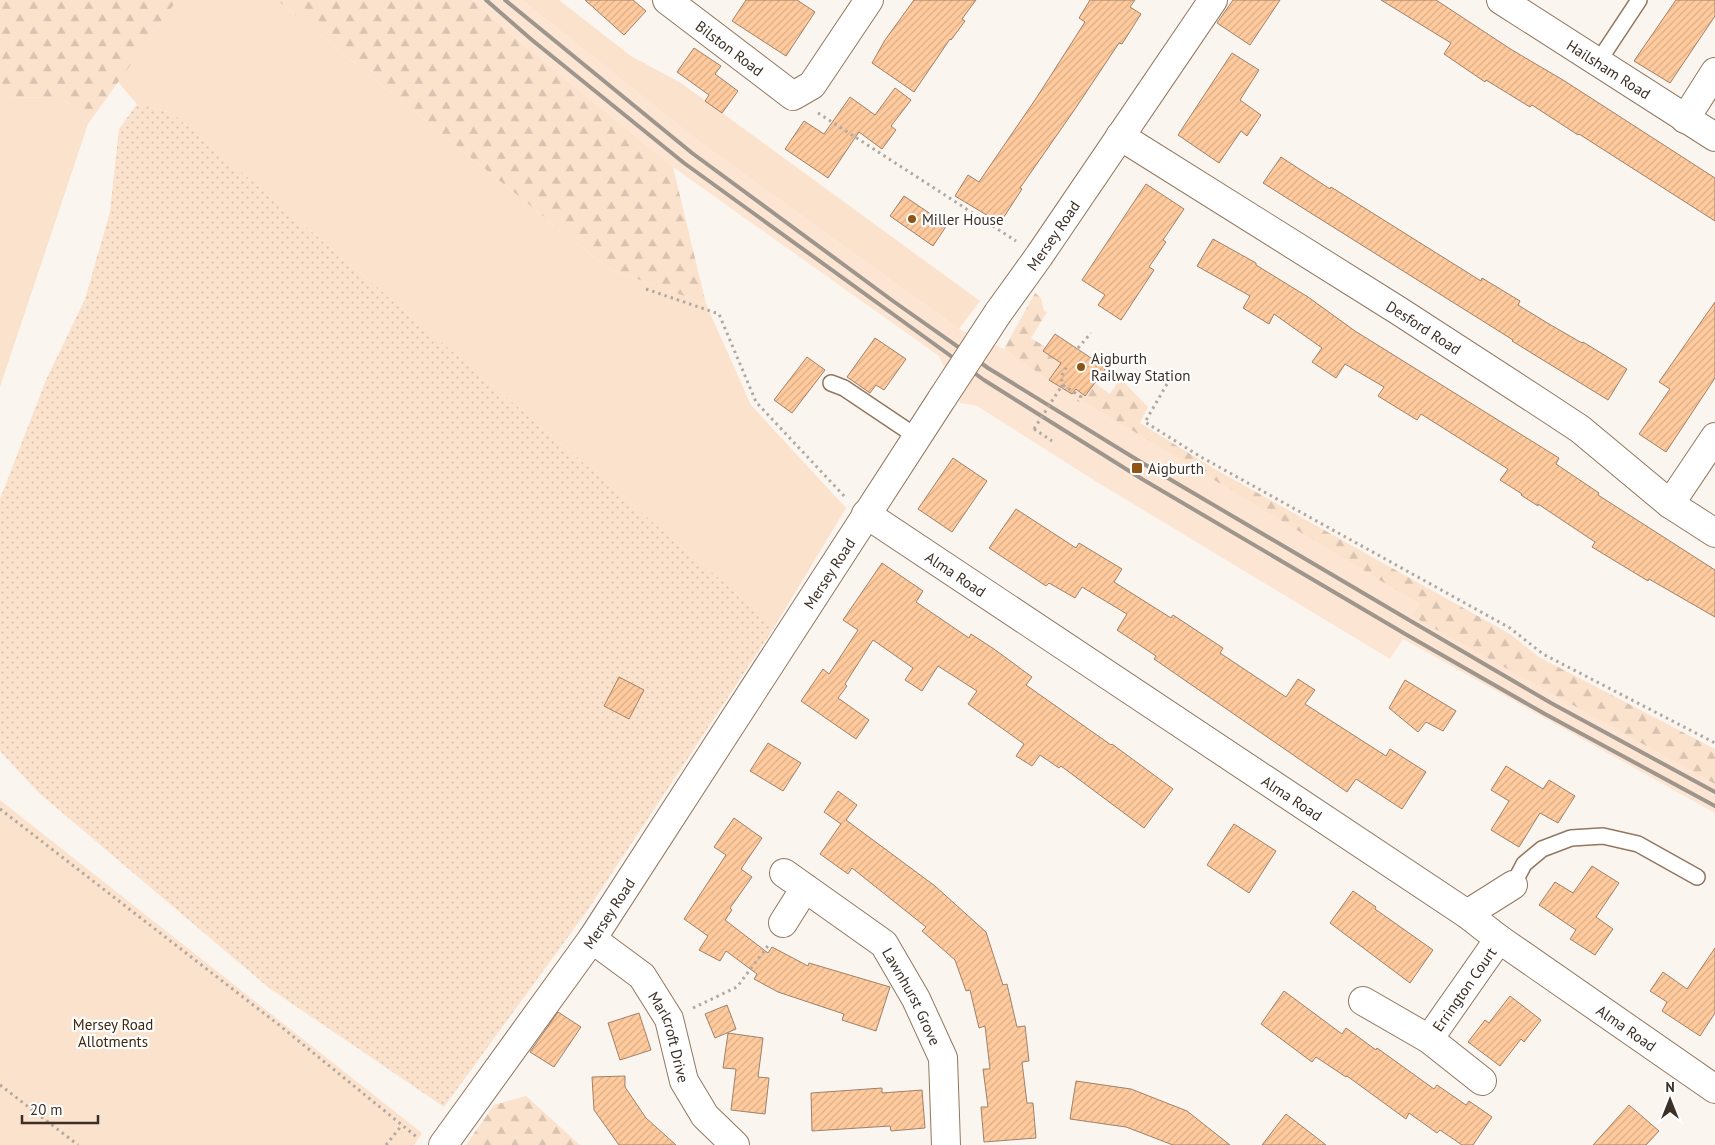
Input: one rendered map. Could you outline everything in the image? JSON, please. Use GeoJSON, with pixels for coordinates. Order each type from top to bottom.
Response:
{"type":"FeatureCollection","features":[{"type":"Feature","properties":{"kind":"street","name":"Bilston Road"},"geometry":{"type":"LineString","coordinates":[[667,0],[792,96]]}},
{"type":"Feature","properties":{"kind":"street"},"geometry":{"type":"LineString","coordinates":[[792,96],[812,85],[869,0]]}},
{"type":"Feature","properties":{"kind":"street","name":"Mersey Road"},"geometry":{"type":"LineString","coordinates":[[432,1143],[592,939],[998,313],[1039,256],[1213,0]]}},
{"type":"Feature","properties":{"kind":"street","name":"Hailsham Road"},"geometry":{"type":"LineString","coordinates":[[1507,1],[1715,137]]}},
{"type":"Feature","properties":{"kind":"street"},"geometry":{"type":"LineString","coordinates":[[1685,119],[1715,72]]}},
{"type":"Feature","properties":{"kind":"street","name":"Desford Road"},"geometry":{"type":"LineString","coordinates":[[1120,136],[1399,311],[1580,429],[1670,504],[1715,533]]}},
{"type":"Feature","properties":{"kind":"street"},"geometry":{"type":"LineString","coordinates":[[1670,504],[1715,436]]}},
{"type":"Feature","properties":{"kind":"street","name":"Alma Road"},"geometry":{"type":"LineString","coordinates":[[866,514],[1467,914],[1715,1089]]}},
{"type":"Feature","properties":{"kind":"street","name":"Lawnhurst Grove"},"geometry":{"type":"LineString","coordinates":[[783,923],[794,880],[884,944],[916,999],[944,1058],[946,1145]]}},
{"type":"Feature","properties":{"kind":"street"},"geometry":{"type":"LineString","coordinates":[[1467,914],[1513,885]]}},
{"type":"Feature","properties":{"kind":"street","name":"Errington Court"},"geometry":{"type":"LineString","coordinates":[[1429,1039],[1499,938]]}},
{"type":"Feature","properties":{"kind":"street","name":"Marlcroft Drive"},"geometry":{"type":"LineString","coordinates":[[592,939],[642,976],[669,1019],[684,1081],[705,1116],[735,1145]]}},
{"type":"Feature","properties":{"kind":"street","name":"Errington Court"},"geometry":{"type":"LineString","coordinates":[[1363,1001],[1429,1039],[1482,1081]]}},
{"type":"Feature","properties":{"kind":"lane"},"geometry":{"type":"LineString","coordinates":[[1598,62],[1639,0]]}},
{"type":"Feature","properties":{"kind":"lane"},"geometry":{"type":"LineString","coordinates":[[831,383],[844,388],[917,437]]}},
{"type":"Feature","properties":{"kind":"lane"},"geometry":{"type":"LineString","coordinates":[[1513,885],[1524,864],[1542,849],[1571,838],[1603,836],[1638,844],[1697,877]]}},
{"type":"Feature","properties":{"kind":"path"},"geometry":{"type":"LineString","coordinates":[[792,96],[1039,256]]}},
{"type":"Feature","properties":{"kind":"path"},"geometry":{"type":"LineString","coordinates":[[646,289],[719,314],[756,402],[849,501],[866,514]]}},
{"type":"Feature","properties":{"kind":"path"},"geometry":{"type":"LineString","coordinates":[[1078,348],[1091,333]]}},
{"type":"Feature","properties":{"kind":"path"},"geometry":{"type":"LineString","coordinates":[[1052,441],[1034,429],[1062,386],[1061,377],[1067,366]]}},
{"type":"Feature","properties":{"kind":"path"},"geometry":{"type":"LineString","coordinates":[[1167,384],[1145,422],[1201,457],[1510,628],[1543,654],[1715,744]]}},
{"type":"Feature","properties":{"kind":"path"},"geometry":{"type":"LineString","coordinates":[[1062,386],[1081,397],[1078,402]]}},
{"type":"Feature","properties":{"kind":"path"},"geometry":{"type":"LineString","coordinates":[[0,809],[280,1025],[402,1126],[432,1143]]}},
{"type":"Feature","properties":{"kind":"path"},"geometry":{"type":"LineString","coordinates":[[669,1019],[737,987],[783,923]]}},
{"type":"Feature","properties":{"kind":"path"},"geometry":{"type":"LineString","coordinates":[[0,1085],[78,1145]]}},
{"type":"Feature","properties":{"kind":"path"},"geometry":{"type":"LineString","coordinates":[[386,1145],[402,1126]]}},
{"type":"Feature","properties":{"kind":"shaded area"},"geometry":{"type":"Polygon","coordinates":[[[472,0],[522,0],[696,139],[959,329],[1004,349],[1072,394],[1075,389],[1085,396],[1083,400],[1419,604],[1413,616],[1715,784],[1715,813],[1403,639],[1390,659],[1092,479],[977,406],[960,403],[939,356],[673,167],[516,39],[472,0]]]}},
{"type":"Feature","properties":{"kind":"green space"},"geometry":{"type":"Polygon","coordinates":[[[0,0],[177,0],[88,124],[61,97],[0,98],[0,0]]]}},
{"type":"Feature","properties":{"kind":"green space"},"geometry":{"type":"Polygon","coordinates":[[[177,0],[277,0],[607,268],[706,304],[751,405],[846,508],[775,626],[172,113],[137,104],[118,82],[177,0]]]}},
{"type":"Feature","properties":{"kind":"green space"},"geometry":{"type":"Polygon","coordinates":[[[277,0],[472,0],[516,39],[673,167],[706,304],[607,268],[277,0]]]}},
{"type":"Feature","properties":{"kind":"green space"},"geometry":{"type":"Polygon","coordinates":[[[522,0],[559,0],[631,56],[681,83],[980,301],[959,329],[696,139],[522,0]]]}},
{"type":"Feature","properties":{"kind":"green space"},"geometry":{"type":"Polygon","coordinates":[[[61,97],[88,124],[0,387],[0,98],[61,97]]]}},
{"type":"Feature","properties":{"kind":"green space"},"geometry":{"type":"Polygon","coordinates":[[[137,104],[172,113],[775,626],[587,911],[444,1107],[269,988],[39,793],[0,751],[0,499],[46,380],[85,299],[110,212],[119,129],[137,104]]]}},
{"type":"Feature","properties":{"kind":"green space"},"geometry":{"type":"Polygon","coordinates":[[[1035,293],[1041,298],[1044,311],[1047,312],[1031,338],[1046,347],[1043,351],[1061,363],[1049,380],[1004,349],[1035,293]]]}},
{"type":"Feature","properties":{"kind":"green space"},"geometry":{"type":"Polygon","coordinates":[[[1120,378],[1148,407],[1140,423],[1213,468],[1510,634],[1539,657],[1715,749],[1715,784],[1412,616],[1419,604],[1082,400],[1095,383],[1110,394],[1120,378]]]}},
{"type":"Feature","properties":{"kind":"green space","name":"Mersey Road Allotments"},"geometry":{"type":"Polygon","coordinates":[[[0,800],[422,1133],[414,1145],[0,1145],[0,800]]]}},
{"type":"Feature","properties":{"kind":"green space"},"geometry":{"type":"Polygon","coordinates":[[[526,1096],[580,1145],[466,1145],[494,1105],[526,1096]]]}},
{"type":"Feature","properties":{"kind":"building"},"geometry":{"type":"Polygon","coordinates":[[[585,0],[633,0],[646,11],[624,35],[585,0]]]}},
{"type":"Feature","properties":{"kind":"building"},"geometry":{"type":"Polygon","coordinates":[[[746,0],[797,0],[815,12],[786,56],[732,21],[746,0]]]}},
{"type":"Feature","properties":{"kind":"building"},"geometry":{"type":"Polygon","coordinates":[[[914,0],[976,0],[962,19],[965,21],[950,39],[914,92],[872,63],[885,40],[914,0]]]}},
{"type":"Feature","properties":{"kind":"building"},"geometry":{"type":"Polygon","coordinates":[[[1090,0],[1135,0],[1130,7],[1141,14],[1122,44],[1119,43],[1020,188],[1022,189],[1000,223],[955,196],[968,175],[979,182],[1085,22],[1079,18],[1090,0]]]}},
{"type":"Feature","properties":{"kind":"building"},"geometry":{"type":"Polygon","coordinates":[[[1233,0],[1280,0],[1250,45],[1217,23],[1233,0]]]}},
{"type":"Feature","properties":{"kind":"building"},"geometry":{"type":"Polygon","coordinates":[[[1381,0],[1436,0],[1715,178],[1715,221],[1532,105],[1530,107],[1486,80],[1485,82],[1444,54],[1451,43],[1381,0]]]}},
{"type":"Feature","properties":{"kind":"building"},"geometry":{"type":"Polygon","coordinates":[[[1676,0],[1715,0],[1715,16],[1670,83],[1634,61],[1676,0]]]}},
{"type":"Feature","properties":{"kind":"building"},"geometry":{"type":"Polygon","coordinates":[[[694,48],[721,66],[715,74],[738,91],[722,113],[705,101],[709,95],[677,72],[694,48]]]}},
{"type":"Feature","properties":{"kind":"building"},"geometry":{"type":"Polygon","coordinates":[[[1232,53],[1259,70],[1240,100],[1261,115],[1247,136],[1241,131],[1219,163],[1178,135],[1232,53]]]}},
{"type":"Feature","properties":{"kind":"building"},"geometry":{"type":"Polygon","coordinates":[[[895,88],[911,100],[891,126],[896,130],[882,149],[859,132],[828,178],[785,149],[804,121],[824,134],[850,97],[875,115],[895,88]]]}},
{"type":"Feature","properties":{"kind":"building"},"geometry":{"type":"Polygon","coordinates":[[[1281,157],[1481,281],[1482,278],[1520,301],[1518,305],[1549,324],[1627,369],[1608,400],[1263,183],[1281,157]]]}},
{"type":"Feature","properties":{"kind":"building"},"geometry":{"type":"Polygon","coordinates":[[[1146,184],[1184,209],[1163,240],[1166,242],[1149,267],[1154,270],[1121,320],[1098,305],[1105,295],[1082,280],[1146,184]]]}},
{"type":"Feature","properties":{"kind":"building","name":"Miller House"},"geometry":{"type":"Polygon","coordinates":[[[904,196],[947,225],[933,246],[890,216],[904,196]]]}},
{"type":"Feature","properties":{"kind":"building"},"geometry":{"type":"Polygon","coordinates":[[[1213,239],[1256,263],[1256,265],[1308,297],[1355,331],[1559,458],[1556,464],[1599,493],[1598,495],[1715,570],[1715,617],[1649,579],[1648,581],[1592,547],[1595,542],[1500,480],[1508,469],[1421,414],[1417,420],[1378,396],[1384,387],[1345,364],[1336,378],[1312,362],[1322,348],[1274,314],[1269,324],[1243,308],[1250,296],[1197,266],[1213,239]]]}},
{"type":"Feature","properties":{"kind":"building"},"geometry":{"type":"Polygon","coordinates":[[[1715,302],[1715,378],[1666,452],[1639,434],[1670,389],[1659,382],[1715,302]]]}},
{"type":"Feature","properties":{"kind":"building","name":"Aigburth Railway Station"},"geometry":{"type":"Polygon","coordinates":[[[1055,334],[1106,368],[1085,396],[1076,389],[1072,394],[1049,380],[1061,363],[1043,351],[1055,334]]]}},
{"type":"Feature","properties":{"kind":"building"},"geometry":{"type":"Polygon","coordinates":[[[875,338],[906,359],[884,390],[876,385],[870,393],[847,377],[875,338]]]}},
{"type":"Feature","properties":{"kind":"building"},"geometry":{"type":"Polygon","coordinates":[[[807,357],[825,370],[792,413],[774,400],[807,357]]]}},
{"type":"Feature","properties":{"kind":"building"},"geometry":{"type":"Polygon","coordinates":[[[953,458],[987,481],[952,532],[918,509],[953,458]]]}},
{"type":"Feature","properties":{"kind":"building"},"geometry":{"type":"Polygon","coordinates":[[[1016,509],[1076,548],[1079,543],[1122,569],[1114,582],[1171,618],[1173,615],[1223,648],[1220,653],[1286,697],[1298,679],[1315,690],[1305,704],[1386,756],[1390,749],[1426,772],[1402,809],[1356,779],[1347,792],[1154,659],[1156,656],[1117,630],[1127,614],[1082,587],[1075,598],[1049,583],[1046,586],[989,548],[1016,509]]]}},
{"type":"Feature","properties":{"kind":"building"},"geometry":{"type":"Polygon","coordinates":[[[882,563],[923,591],[916,602],[969,638],[971,634],[994,649],[1032,677],[1026,685],[1112,744],[1173,789],[1144,828],[1061,766],[1059,768],[1040,755],[1032,766],[1016,756],[1024,744],[968,704],[977,691],[938,666],[922,691],[905,680],[913,668],[873,640],[845,684],[847,686],[838,698],[869,720],[856,739],[801,701],[823,669],[829,674],[858,630],[843,620],[882,563]]]}},
{"type":"Feature","properties":{"kind":"building"},"geometry":{"type":"Polygon","coordinates":[[[619,677],[644,690],[629,719],[604,706],[619,677]]]}},
{"type":"Feature","properties":{"kind":"building"},"geometry":{"type":"Polygon","coordinates":[[[1405,680],[1456,711],[1443,731],[1426,722],[1418,732],[1389,708],[1405,680]]]}},
{"type":"Feature","properties":{"kind":"building"},"geometry":{"type":"Polygon","coordinates":[[[768,743],[801,763],[783,791],[750,771],[768,743]]]}},
{"type":"Feature","properties":{"kind":"building"},"geometry":{"type":"Polygon","coordinates":[[[1506,766],[1543,789],[1549,780],[1575,796],[1558,823],[1540,813],[1519,847],[1491,830],[1509,801],[1491,790],[1506,766]]]}},
{"type":"Feature","properties":{"kind":"building"},"geometry":{"type":"Polygon","coordinates":[[[838,791],[857,805],[846,820],[935,886],[986,932],[1003,985],[1007,984],[1017,1027],[1025,1026],[1029,1061],[1022,1062],[1027,1103],[1033,1103],[1036,1138],[984,1142],[981,1107],[988,1107],[983,1069],[990,1069],[985,1026],[979,1028],[970,990],[966,991],[955,960],[922,931],[926,927],[852,868],[848,874],[820,854],[841,824],[824,812],[838,791]]]}},
{"type":"Feature","properties":{"kind":"building"},"geometry":{"type":"Polygon","coordinates":[[[734,818],[762,838],[741,869],[752,877],[730,908],[732,910],[725,920],[768,953],[772,947],[808,966],[809,963],[890,987],[876,1031],[842,1020],[844,1014],[778,992],[754,979],[757,974],[726,951],[720,961],[699,950],[708,936],[684,919],[726,855],[714,847],[734,818]]]}},
{"type":"Feature","properties":{"kind":"building"},"geometry":{"type":"Polygon","coordinates":[[[1234,824],[1276,851],[1249,893],[1207,865],[1234,824]]]}},
{"type":"Feature","properties":{"kind":"building"},"geometry":{"type":"Polygon","coordinates":[[[1592,866],[1619,883],[1596,917],[1613,929],[1595,955],[1570,939],[1576,930],[1539,905],[1555,882],[1573,893],[1592,866]]]}},
{"type":"Feature","properties":{"kind":"building"},"geometry":{"type":"Polygon","coordinates":[[[1353,891],[1433,950],[1410,983],[1330,923],[1353,891]]]}},
{"type":"Feature","properties":{"kind":"building"},"geometry":{"type":"Polygon","coordinates":[[[1715,948],[1715,1013],[1700,1036],[1662,1011],[1667,1002],[1650,991],[1663,972],[1687,989],[1715,948]]]}},
{"type":"Feature","properties":{"kind":"building"},"geometry":{"type":"Polygon","coordinates":[[[1284,991],[1342,1034],[1346,1028],[1434,1089],[1437,1085],[1466,1105],[1469,1101],[1492,1117],[1473,1145],[1462,1145],[1440,1130],[1437,1133],[1409,1113],[1406,1119],[1347,1076],[1316,1057],[1312,1062],[1261,1024],[1284,991]]]}},
{"type":"Feature","properties":{"kind":"building"},"geometry":{"type":"Polygon","coordinates":[[[1510,996],[1541,1020],[1524,1042],[1521,1039],[1500,1066],[1468,1042],[1485,1020],[1489,1023],[1510,996]]]}},
{"type":"Feature","properties":{"kind":"building"},"geometry":{"type":"Polygon","coordinates":[[[727,1005],[736,1029],[715,1038],[705,1014],[727,1005]]]}},
{"type":"Feature","properties":{"kind":"building"},"geometry":{"type":"Polygon","coordinates":[[[558,1012],[581,1027],[554,1067],[530,1052],[558,1012]]]}},
{"type":"Feature","properties":{"kind":"building"},"geometry":{"type":"Polygon","coordinates":[[[639,1013],[651,1050],[620,1060],[608,1023],[639,1013]]]}},
{"type":"Feature","properties":{"kind":"building"},"geometry":{"type":"Polygon","coordinates":[[[728,1033],[763,1038],[758,1077],[769,1078],[765,1114],[731,1110],[736,1069],[723,1068],[728,1033]]]}},
{"type":"Feature","properties":{"kind":"building"},"geometry":{"type":"Polygon","coordinates":[[[625,1076],[625,1087],[646,1118],[676,1145],[619,1145],[594,1110],[592,1077],[625,1076]]]}},
{"type":"Feature","properties":{"kind":"building"},"geometry":{"type":"Polygon","coordinates":[[[1076,1081],[1131,1089],[1187,1111],[1230,1145],[1173,1145],[1126,1127],[1070,1119],[1076,1081]]]}},
{"type":"Feature","properties":{"kind":"building"},"geometry":{"type":"Polygon","coordinates":[[[882,1088],[882,1093],[922,1090],[925,1128],[891,1131],[890,1126],[812,1131],[811,1093],[882,1088]]]}},
{"type":"Feature","properties":{"kind":"building"},"geometry":{"type":"Polygon","coordinates":[[[1629,1105],[1659,1131],[1646,1145],[1593,1145],[1629,1105]]]}},
{"type":"Feature","properties":{"kind":"building"},"geometry":{"type":"Polygon","coordinates":[[[1286,1114],[1326,1145],[1262,1145],[1286,1114]]]}},
{"type":"Feature","properties":{"kind":"railway"},"geometry":{"type":"LineString","coordinates":[[486,0],[532,40],[684,163],[984,380],[1142,479],[1407,635],[1545,714],[1715,806]]}},
{"type":"Feature","properties":{"kind":"railway"},"geometry":{"type":"LineString","coordinates":[[505,0],[692,153],[893,301],[988,368],[1144,464],[1551,703],[1715,792]]}},
{"type":"Feature","properties":{"kind":"place","name":"Miller House"},"geometry":{"type":"Point","coordinates":[912,219]}},
{"type":"Feature","properties":{"kind":"place","name":"Aigburth Railway Station"},"geometry":{"type":"Point","coordinates":[1081,367]}},
{"type":"Feature","properties":{"kind":"place","name":"Aigburth"},"geometry":{"type":"Point","coordinates":[1137,468]}}]}
